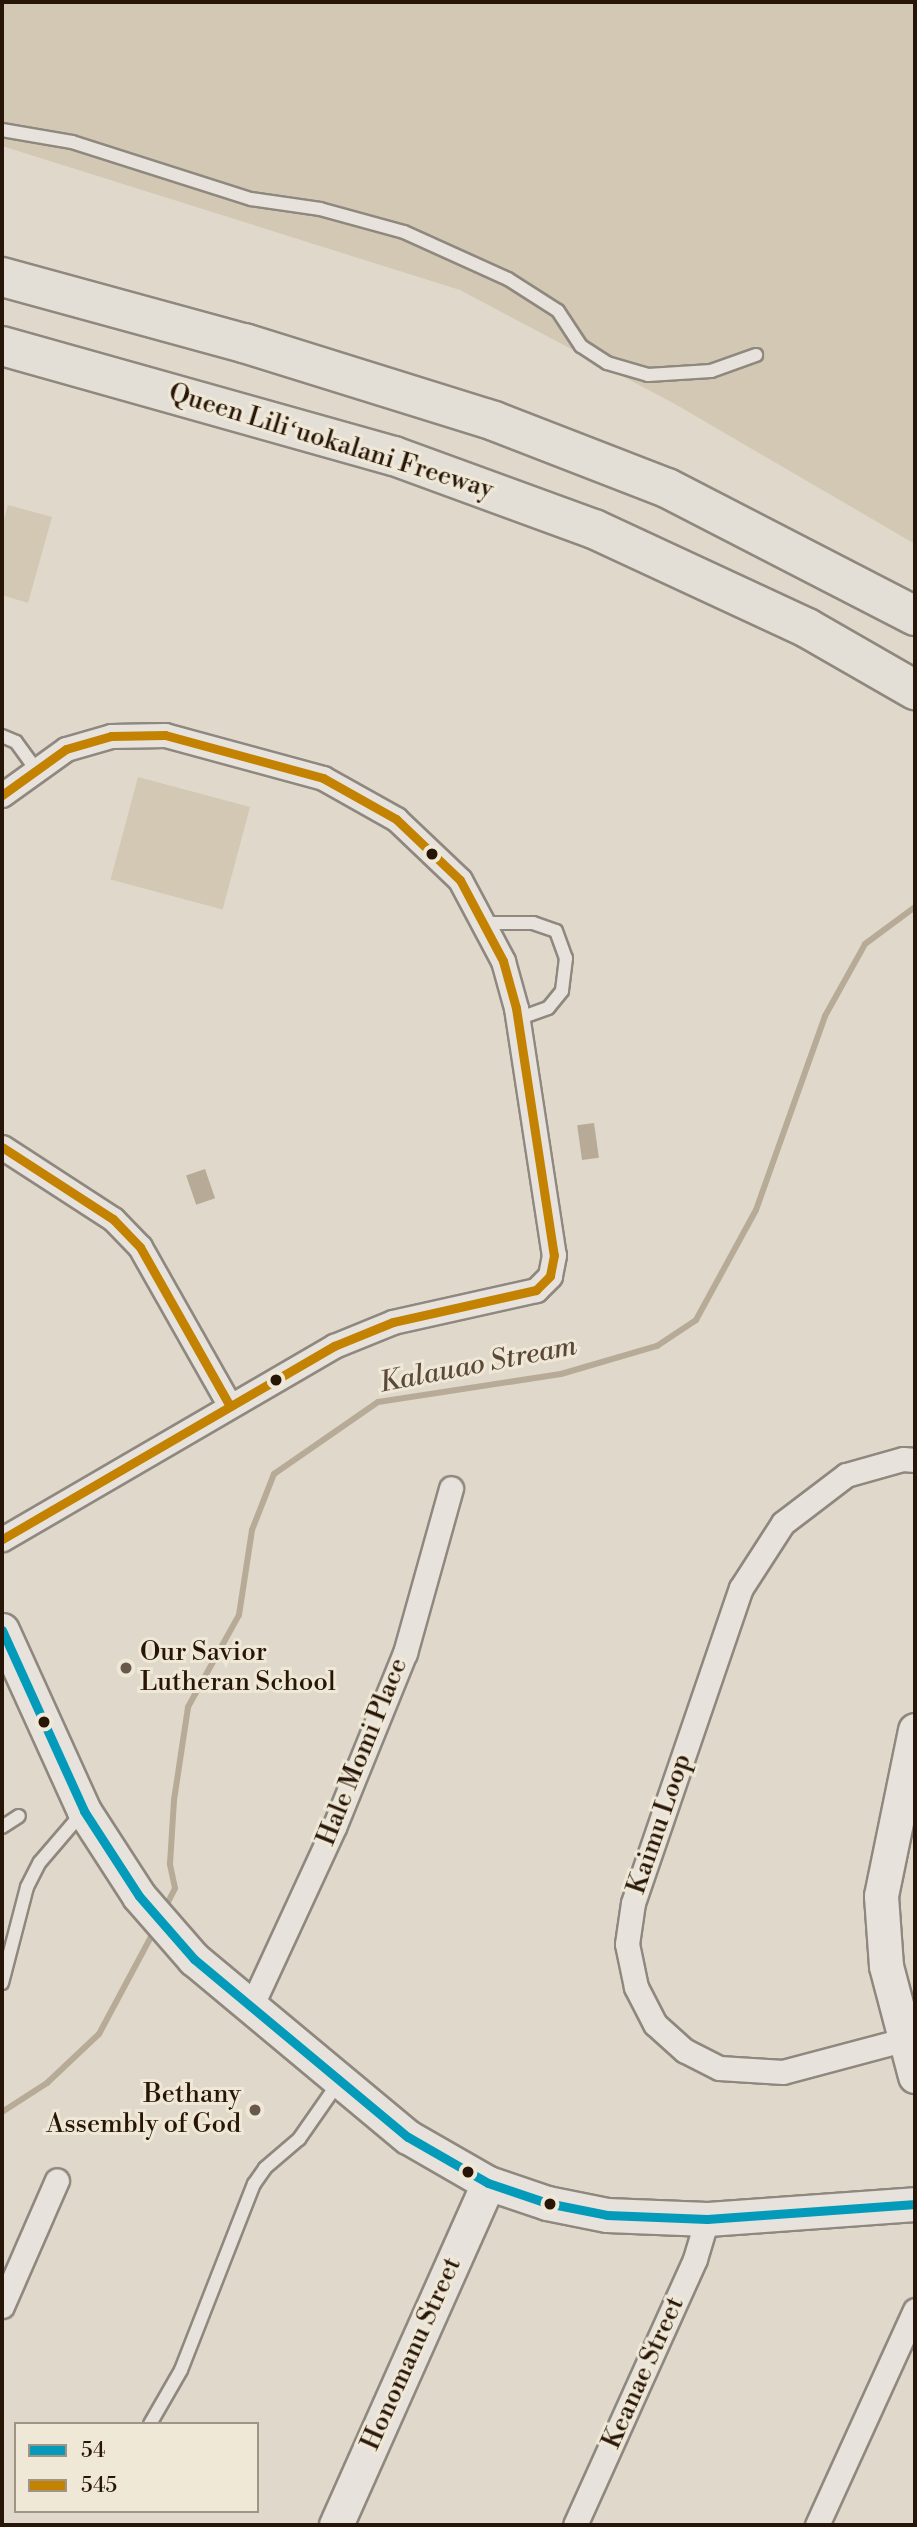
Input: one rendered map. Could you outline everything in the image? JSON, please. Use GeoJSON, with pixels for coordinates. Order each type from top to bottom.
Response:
{"type":"FeatureCollection","features":[{"type":"Feature","properties":{"kind":"highway"},"geometry":{"type":"LineString","coordinates":[[2,277],[373,381],[520,430],[667,488],[915,616]]}},
{"type":"Feature","properties":{"kind":"highway","name":"Queen Liliʻuokalani Freeway"},"geometry":{"type":"LineString","coordinates":[[2,346],[394,456],[594,529],[807,628],[915,690]]}},
{"type":"Feature","properties":{"kind":"main road"},"geometry":{"type":"LineString","coordinates":[[2,1631],[85,1811],[139,1896],[194,1959],[338,2083],[408,2137],[488,2183],[547,2203],[607,2215],[707,2219],[915,2204]]}},
{"type":"Feature","properties":{"kind":"main road"},"geometry":{"type":"LineString","coordinates":[[915,1730],[881,1896],[886,1966],[903,2040],[915,2076]]}},
{"type":"Feature","properties":{"kind":"main road","name":"Honomanu Street"},"geometry":{"type":"LineString","coordinates":[[336,2525],[488,2183]]}},
{"type":"Feature","properties":{"kind":"street"},"geometry":{"type":"LineString","coordinates":[[2,796],[35,768],[66,750],[111,736],[165,735],[323,778],[368,801],[417,836],[460,880],[503,961],[518,1019],[554,1237],[550,1276],[536,1290],[516,1297],[393,1322],[334,1346],[229,1404],[2,1539]]}},
{"type":"Feature","properties":{"kind":"street"},"geometry":{"type":"LineString","coordinates":[[2,1147],[113,1219],[140,1247],[229,1404]]}},
{"type":"Feature","properties":{"kind":"street","name":"Kaimu Loop"},"geometry":{"type":"LineString","coordinates":[[903,2040],[783,2072],[719,2068],[685,2052],[655,2024],[635,1987],[627,1944],[633,1903],[741,1588],[783,1523],[846,1475],[903,1458],[915,1460]]}},
{"type":"Feature","properties":{"kind":"street","name":"Hale Momi Place"},"geometry":{"type":"LineString","coordinates":[[251,2007],[334,1825],[405,1653],[451,1488]]}},
{"type":"Feature","properties":{"kind":"street"},"geometry":{"type":"LineString","coordinates":[[2,2306],[57,2180]]}},
{"type":"Feature","properties":{"kind":"street","name":"Keanae Street"},"geometry":{"type":"LineString","coordinates":[[575,2525],[695,2259],[707,2219]]}},
{"type":"Feature","properties":{"kind":"street"},"geometry":{"type":"LineString","coordinates":[[817,2525],[915,2309]]}},
{"type":"Feature","properties":{"kind":"lane"},"geometry":{"type":"LineString","coordinates":[[2,130],[72,142],[251,199],[320,209],[404,232],[508,279],[558,311],[581,346],[607,363],[648,375],[711,371],[756,355]]}},
{"type":"Feature","properties":{"kind":"lane"},"geometry":{"type":"LineString","coordinates":[[2,737],[16,742],[35,768]]}},
{"type":"Feature","properties":{"kind":"lane"},"geometry":{"type":"LineString","coordinates":[[485,923],[533,923],[556,931],[566,958],[562,991],[548,1008],[518,1019]]}},
{"type":"Feature","properties":{"kind":"lane"},"geometry":{"type":"LineString","coordinates":[[2,1983],[27,1887],[40,1862],[85,1811]]}},
{"type":"Feature","properties":{"kind":"lane"},"geometry":{"type":"LineString","coordinates":[[2,1827],[19,1816]]}},
{"type":"Feature","properties":{"kind":"lane"},"geometry":{"type":"LineString","coordinates":[[151,2422],[181,2370],[254,2184],[265,2168],[299,2138],[338,2083]]}},
{"type":"Feature","properties":{"kind":"shaded area"},"geometry":{"type":"Polygon","coordinates":[[[2,2],[915,2],[915,544],[675,404],[460,290],[2,146],[2,2]]]}},
{"type":"Feature","properties":{"kind":"shaded area"},"geometry":{"type":"Polygon","coordinates":[[[8,505],[52,517],[28,603],[2,595],[2,527],[8,505]]]}},
{"type":"Feature","properties":{"kind":"shaded area"},"geometry":{"type":"Polygon","coordinates":[[[138,777],[250,807],[223,909],[111,879],[138,777]]]}},
{"type":"Feature","properties":{"kind":"shaded area"},"geometry":{"type":"Polygon","coordinates":[[[594,1123],[599,1158],[582,1160],[577,1125],[594,1123]]]}},
{"type":"Feature","properties":{"kind":"shaded area"},"geometry":{"type":"Polygon","coordinates":[[[205,1169],[215,1198],[196,1205],[186,1176],[205,1169]]]}},
{"type":"Feature","properties":{"kind":"waterway","name":"Kalauao Stream"},"geometry":{"type":"LineString","coordinates":[[165,1908],[175,1888],[170,1864],[174,1800],[188,1707],[239,1615],[252,1530],[274,1474],[378,1402],[561,1374],[657,1346],[696,1320],[756,1210],[825,1016],[865,944],[915,907]]}},
{"type":"Feature","properties":{"kind":"waterway","name":"Kalauao Stream"},"geometry":{"type":"LineString","coordinates":[[2,2112],[47,2083],[99,2034],[154,1931]]}},
{"type":"Feature","properties":{"kind":"transit line","name":"545"},"geometry":{"type":"LineString","coordinates":[[2,795],[66,749],[111,736],[165,735],[323,778],[396,819],[460,880],[503,961],[516,1008],[554,1255],[550,1276],[536,1290],[393,1322],[334,1346],[2,1539]]}},
{"type":"Feature","properties":{"kind":"transit line","name":"545"},"geometry":{"type":"LineString","coordinates":[[2,1147],[113,1219],[140,1247],[229,1404]]}},
{"type":"Feature","properties":{"kind":"transit line","name":"54"},"geometry":{"type":"LineString","coordinates":[[2,1630],[84,1811],[139,1896],[194,1959],[408,2137],[488,2183],[547,2203],[607,2215],[707,2219],[915,2204]]}},
{"type":"Feature","properties":{"kind":"place","name":"Our Savior Lutheran School"},"geometry":{"type":"Point","coordinates":[126,1668]}},
{"type":"Feature","properties":{"kind":"place","name":"Bethany Assembly of God"},"geometry":{"type":"Point","coordinates":[255,2110]}}]}
